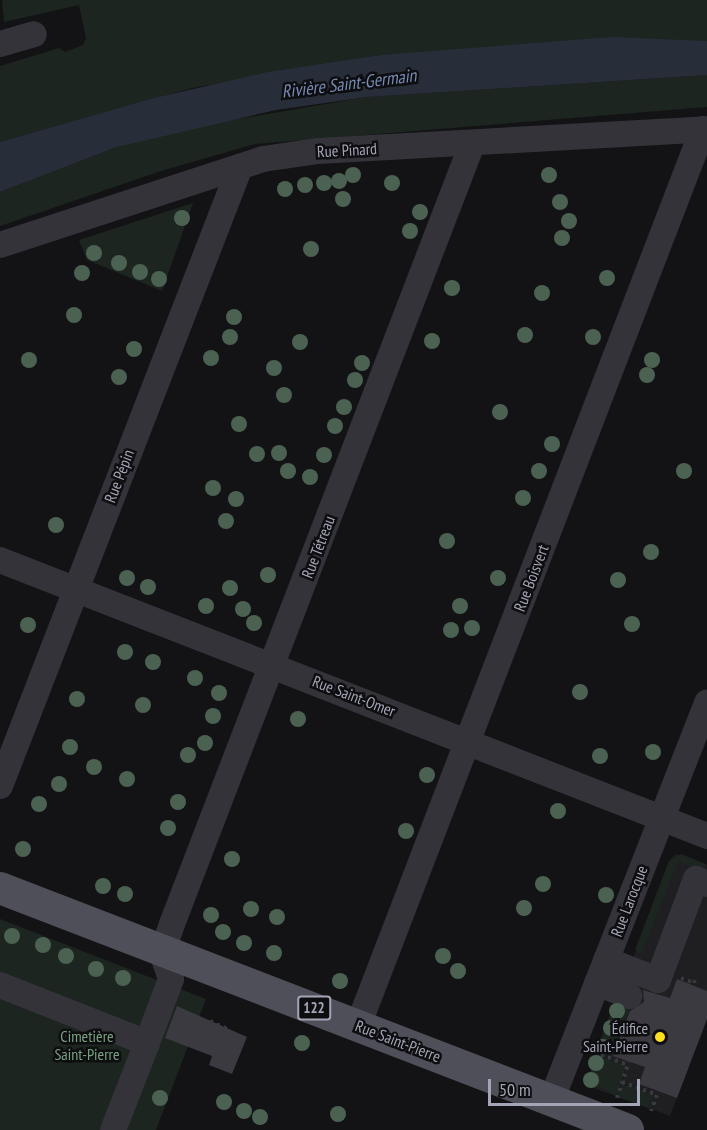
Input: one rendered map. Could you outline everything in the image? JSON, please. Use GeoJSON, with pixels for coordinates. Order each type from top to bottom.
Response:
{"type":"FeatureCollection","features":[{"type":"Feature","properties":{"kind":"main road","name":"Rue Saint-Pierre"},"geometry":{"type":"LineString","coordinates":[[0,888],[551,1101],[639,1120]]}},
{"type":"Feature","properties":{"kind":"street"},"geometry":{"type":"LineString","coordinates":[[0,44],[34,33]]}},
{"type":"Feature","properties":{"kind":"street","name":"Rue Pinard"},"geometry":{"type":"LineString","coordinates":[[0,244],[263,159],[318,151],[705,129]]}},
{"type":"Feature","properties":{"kind":"street","name":"Rue Boisvert"},"geometry":{"type":"LineString","coordinates":[[358,1026],[705,129]]}},
{"type":"Feature","properties":{"kind":"street","name":"Rue Tétreau"},"geometry":{"type":"LineString","coordinates":[[163,950],[472,144]]}},
{"type":"Feature","properties":{"kind":"street","name":"Rue Pépin"},"geometry":{"type":"LineString","coordinates":[[0,786],[240,167]]}},
{"type":"Feature","properties":{"kind":"street","name":"Rue Saint-Omer"},"geometry":{"type":"LineString","coordinates":[[0,560],[469,740],[707,836]]}},
{"type":"Feature","properties":{"kind":"street","name":"Rue Larocque"},"geometry":{"type":"LineString","coordinates":[[551,1101],[707,702]]}},
{"type":"Feature","properties":{"kind":"street"},"geometry":{"type":"LineString","coordinates":[[602,972],[658,980],[696,879],[707,884]]}},
{"type":"Feature","properties":{"kind":"street"},"geometry":{"type":"LineString","coordinates":[[113,1130],[171,979],[163,950]]}},
{"type":"Feature","properties":{"kind":"street"},"geometry":{"type":"LineString","coordinates":[[602,972],[630,996]]}},
{"type":"Feature","properties":{"kind":"street"},"geometry":{"type":"LineString","coordinates":[[0,985],[147,1043]]}},
{"type":"Feature","properties":{"kind":"path"},"geometry":{"type":"LineString","coordinates":[[210,1021],[229,1030]]}},
{"type":"Feature","properties":{"kind":"path"},"geometry":{"type":"LineString","coordinates":[[594,1052],[629,1063],[617,1098]]}},
{"type":"Feature","properties":{"kind":"path"},"geometry":{"type":"LineString","coordinates":[[622,1082],[658,1093],[639,1120]]}},
{"type":"Feature","properties":{"kind":"shaded area"},"geometry":{"type":"Polygon","coordinates":[[[676,854],[707,865],[707,1019],[670,1116],[594,1088],[588,1081],[669,861],[676,854]]]}},
{"type":"Feature","properties":{"kind":"green space"},"geometry":{"type":"Polygon","coordinates":[[[2,0],[707,0],[707,41],[381,55],[192,88],[0,142],[0,66],[59,48],[65,52],[83,45],[86,38],[79,5],[4,22],[2,0]]]}},
{"type":"Feature","properties":{"kind":"green space"},"geometry":{"type":"Polygon","coordinates":[[[707,75],[707,107],[255,144],[161,171],[0,226],[0,192],[117,147],[197,126],[367,97],[707,75]]]}},
{"type":"Feature","properties":{"kind":"green space"},"geometry":{"type":"Polygon","coordinates":[[[193,203],[162,291],[87,260],[79,240],[193,203]]]}},
{"type":"Feature","properties":{"kind":"green space"},"geometry":{"type":"Polygon","coordinates":[[[681,854],[706,864],[702,871],[678,862],[642,953],[635,950],[669,861],[681,854]]]}},
{"type":"Feature","properties":{"kind":"green space","name":"Cimetière Saint-Pierre"},"geometry":{"type":"Polygon","coordinates":[[[0,919],[206,999],[156,1130],[0,1130],[0,919]]]}},
{"type":"Feature","properties":{"kind":"green space"},"geometry":{"type":"Polygon","coordinates":[[[615,1002],[631,1008],[612,1057],[596,1051],[615,1002]]]}},
{"type":"Feature","properties":{"kind":"green space"},"geometry":{"type":"Polygon","coordinates":[[[595,1055],[626,1066],[616,1096],[588,1081],[595,1055]]]}},
{"type":"Feature","properties":{"kind":"green space"},"geometry":{"type":"Polygon","coordinates":[[[623,1084],[653,1095],[648,1108],[618,1097],[623,1084]]]}},
{"type":"Feature","properties":{"kind":"water","name":"Rivière Saint-Germain"},"geometry":{"type":"Polygon","coordinates":[[[611,37],[707,41],[707,75],[367,97],[276,110],[117,147],[0,192],[0,142],[154,98],[268,72],[381,55],[611,37]]]}},
{"type":"Feature","properties":{"kind":"building","name":"Édifice Saint-Pierre"},"geometry":{"type":"Polygon","coordinates":[[[677,979],[707,991],[707,1019],[677,1098],[639,1084],[645,1067],[613,1056],[630,1011],[644,1002],[643,990],[670,998],[677,979]]]}},
{"type":"Feature","properties":{"kind":"building"},"geometry":{"type":"Polygon","coordinates":[[[177,1006],[247,1037],[232,1074],[209,1065],[212,1056],[165,1038],[177,1006]]]}},
{"type":"Feature","properties":{"kind":"place","name":"Édifice Saint-Pierre"},"geometry":{"type":"Point","coordinates":[660,1037]}}]}
